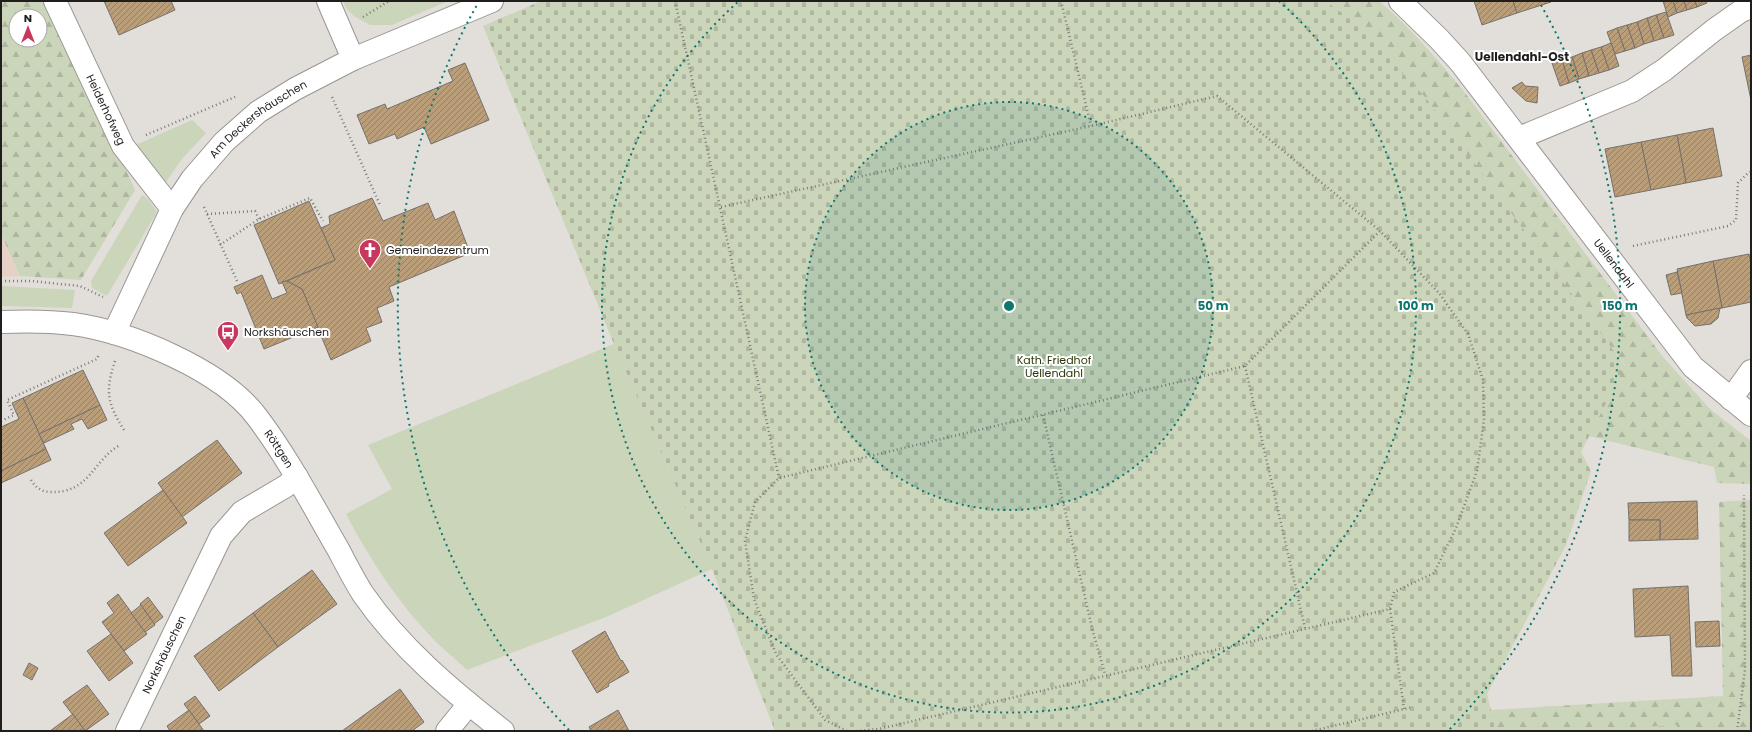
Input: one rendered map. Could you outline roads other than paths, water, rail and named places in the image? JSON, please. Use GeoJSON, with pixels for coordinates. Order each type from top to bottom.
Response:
{"type":"FeatureCollection","features":[{"type":"Feature","properties":{"kind":"street","name":"Heiderhofweg"},"geometry":{"type":"LineString","coordinates":[[55,1],[123,146],[172,209]]}},
{"type":"Feature","properties":{"kind":"street"},"geometry":{"type":"LineString","coordinates":[[328,1],[353,59]]}},
{"type":"Feature","properties":{"kind":"street","name":"Am Deckershäuschen"},"geometry":{"type":"LineString","coordinates":[[115,333],[125,308],[172,209],[192,179],[224,142],[258,112],[295,89],[353,59],[492,1]]}},
{"type":"Feature","properties":{"kind":"street","name":"Uellendahl"},"geometry":{"type":"LineString","coordinates":[[1400,1],[1460,62],[1693,367],[1751,415]]}},
{"type":"Feature","properties":{"kind":"street"},"geometry":{"type":"LineString","coordinates":[[1519,138],[1632,90],[1664,70],[1714,30],[1741,11],[1751,7]]}},
{"type":"Feature","properties":{"kind":"street","name":"Röttgen"},"geometry":{"type":"LineString","coordinates":[[1,322],[32,321],[73,324],[115,333],[163,351],[197,368],[229,388],[256,415],[297,477],[363,594],[408,650],[469,704],[503,731]]}},
{"type":"Feature","properties":{"kind":"street"},"geometry":{"type":"LineString","coordinates":[[1731,399],[1751,371]]}},
{"type":"Feature","properties":{"kind":"street","name":"Norkshäuschen"},"geometry":{"type":"LineString","coordinates":[[127,731],[221,536],[242,512],[286,486],[297,477]]}},
{"type":"Feature","properties":{"kind":"street"},"geometry":{"type":"LineString","coordinates":[[447,731],[469,704]]}},
{"type":"Feature","properties":{"kind":"place","name":"Gemeindezentrum"},"geometry":{"type":"Point","coordinates":[370,270]}},
{"type":"Feature","properties":{"kind":"place","name":"Norkshäuschen"},"geometry":{"type":"Point","coordinates":[228,352]}},
{"type":"Feature","properties":{"kind":"district","name":"Uellendahl-Ost"},"geometry":{"type":"Point","coordinates":[1522,57]}},
{"type":"Feature","properties":{"kind":"park label","name":"Kath. Friedhof Uellendahl"},"geometry":{"type":"Point","coordinates":[1054,366]}}]}
